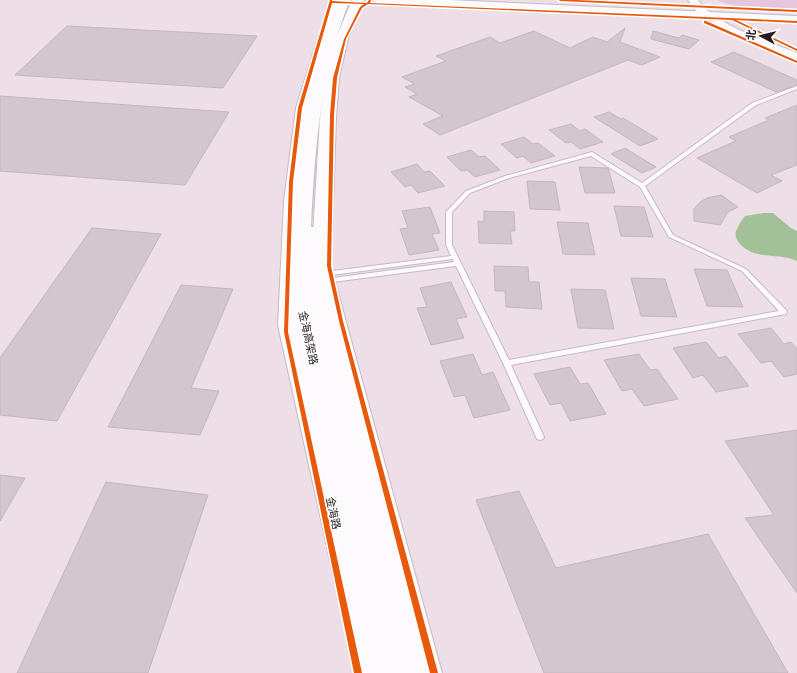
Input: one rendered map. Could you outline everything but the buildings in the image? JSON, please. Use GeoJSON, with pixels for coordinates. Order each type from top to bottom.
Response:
{"type":"FeatureCollection","features":[{"type":"Feature","properties":{"kind":"main road","name":"金海路"},"geometry":{"type":"LineString","coordinates":[[339,0],[325,35],[304,108],[293,201],[289,325],[371,673]]}},
{"type":"Feature","properties":{"kind":"main road","name":"金海高架路"},"geometry":{"type":"LineString","coordinates":[[344,0],[329,36],[324,54],[308,140],[299,292],[303,327],[389,673]]}},
{"type":"Feature","properties":{"kind":"main road","name":"金海高架路"},"geometry":{"type":"LineString","coordinates":[[352,0],[335,44],[324,107],[317,174],[315,253],[321,317],[409,673]]}},
{"type":"Feature","properties":{"kind":"main road"},"geometry":{"type":"LineString","coordinates":[[358,0],[342,38],[332,78],[328,118],[321,267],[426,673]]}},
{"type":"Feature","properties":{"kind":"main road"},"geometry":{"type":"LineString","coordinates":[[377,0],[705,10],[797,19]]}},
{"type":"Feature","properties":{"kind":"main road"},"geometry":{"type":"LineString","coordinates":[[496,0],[797,14]]}},
{"type":"Feature","properties":{"kind":"main road"},"geometry":{"type":"LineString","coordinates":[[290,272],[293,317],[379,673]]}},
{"type":"Feature","properties":{"kind":"street"},"geometry":{"type":"LineString","coordinates":[[693,0],[705,10],[797,53]]}},
{"type":"Feature","properties":{"kind":"street"},"geometry":{"type":"LineString","coordinates":[[705,10],[711,19],[797,57]]}},
{"type":"Feature","properties":{"kind":"lane"},"geometry":{"type":"LineString","coordinates":[[642,186],[754,104],[797,87]]}},
{"type":"Feature","properties":{"kind":"lane"},"geometry":{"type":"LineString","coordinates":[[507,363],[784,312],[744,270],[672,236],[642,186],[592,154],[507,177],[468,192],[448,212],[449,245],[507,363],[540,437]]}},
{"type":"Feature","properties":{"kind":"lane"},"geometry":{"type":"LineString","coordinates":[[324,278],[454,257]]}},
{"type":"Feature","properties":{"kind":"lane"},"geometry":{"type":"LineString","coordinates":[[324,278],[458,264]]}},
{"type":"Feature","properties":{"kind":"shaded area"},"geometry":{"type":"Polygon","coordinates":[[[716,0],[797,0],[797,9],[737,7],[716,0]]]}},
{"type":"Feature","properties":{"kind":"shaded area"},"geometry":{"type":"Polygon","coordinates":[[[773,213],[797,231],[797,261],[789,258],[752,252],[745,249],[739,243],[736,236],[736,231],[745,216],[773,213]]]}},
{"type":"Feature","properties":{"kind":"cycle path"},"geometry":{"type":"LineString","coordinates":[[331,0],[300,108],[291,182],[286,332],[358,673]]}},
{"type":"Feature","properties":{"kind":"cycle path"},"geometry":{"type":"LineString","coordinates":[[370,0],[369,3],[361,7],[345,39],[335,78],[332,115],[329,266],[341,321],[434,673]]}},
{"type":"Feature","properties":{"kind":"cycle path"},"geometry":{"type":"LineString","coordinates":[[560,0],[797,11]]}},
{"type":"Feature","properties":{"kind":"cycle path"},"geometry":{"type":"LineString","coordinates":[[330,2],[797,22]]}},
{"type":"Feature","properties":{"kind":"cycle path"},"geometry":{"type":"LineString","coordinates":[[733,20],[797,50]]}},
{"type":"Feature","properties":{"kind":"cycle path"},"geometry":{"type":"LineString","coordinates":[[705,22],[797,62]]}}]}
